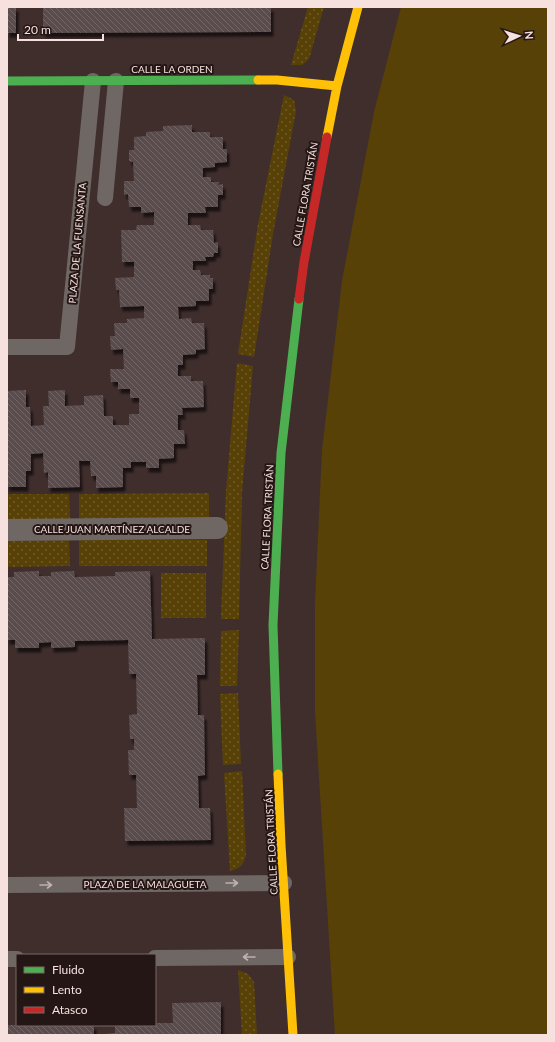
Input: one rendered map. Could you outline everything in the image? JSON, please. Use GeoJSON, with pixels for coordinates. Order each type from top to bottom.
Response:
{"type":"FeatureCollection","features":[{"type":"Feature","properties":{"kind":"street","name":"CALLE FLORA TRISTÁN"},"geometry":{"type":"LineString","coordinates":[[293,1035],[284,883],[273,625],[280,453],[304,262],[337,86],[358,7]]}},
{"type":"Feature","properties":{"kind":"street","name":"CALLE LA ORDEN"},"geometry":{"type":"LineString","coordinates":[[7,81],[277,80],[337,86]]}},
{"type":"Feature","properties":{"kind":"street","name":"CALLE JUAN MARTÍNEZ ALCALDE"},"geometry":{"type":"LineString","coordinates":[[7,530],[217,528]]}},
{"type":"Feature","properties":{"kind":"lane","name":"PLAZA DE LA FUENSANTA"},"geometry":{"type":"LineString","coordinates":[[7,347],[67,347],[93,81]]}},
{"type":"Feature","properties":{"kind":"lane"},"geometry":{"type":"LineString","coordinates":[[104,198],[116,81]]}},
{"type":"Feature","properties":{"kind":"lane","name":"PLAZA DE LA MALAGUETA"},"geometry":{"type":"LineString","coordinates":[[7,885],[284,883]]}},
{"type":"Feature","properties":{"kind":"lane"},"geometry":{"type":"LineString","coordinates":[[156,958],[288,957]]}},
{"type":"Feature","properties":{"kind":"shaded area"},"geometry":{"type":"Polygon","coordinates":[[[308,7],[324,7],[309,59],[302,65],[291,65],[308,7]]]}},
{"type":"Feature","properties":{"kind":"shaded area"},"geometry":{"type":"Polygon","coordinates":[[[401,7],[548,7],[548,1035],[335,1035],[315,712],[315,604],[322,450],[342,281],[374,112],[401,7]]]}},
{"type":"Feature","properties":{"kind":"shaded area"},"geometry":{"type":"Polygon","coordinates":[[[284,95],[294,100],[296,111],[273,234],[254,357],[238,354],[258,224],[284,95]]]}},
{"type":"Feature","properties":{"kind":"shaded area"},"geometry":{"type":"Polygon","coordinates":[[[237,363],[253,366],[242,492],[239,619],[221,619],[226,491],[237,363]]]}},
{"type":"Feature","properties":{"kind":"shaded area"},"geometry":{"type":"Polygon","coordinates":[[[209,493],[209,519],[79,519],[79,494],[209,493]]]}},
{"type":"Feature","properties":{"kind":"shaded area"},"geometry":{"type":"Polygon","coordinates":[[[7,494],[69,494],[70,519],[7,519],[7,494]]]}},
{"type":"Feature","properties":{"kind":"shaded area"},"geometry":{"type":"Polygon","coordinates":[[[69,540],[70,566],[7,567],[7,541],[69,540]]]}},
{"type":"Feature","properties":{"kind":"shaded area"},"geometry":{"type":"Polygon","coordinates":[[[79,540],[207,540],[207,566],[79,566],[79,540]]]}},
{"type":"Feature","properties":{"kind":"shaded area"},"geometry":{"type":"Polygon","coordinates":[[[161,573],[206,573],[206,618],[161,618],[161,573]]]}},
{"type":"Feature","properties":{"kind":"shaded area"},"geometry":{"type":"Polygon","coordinates":[[[239,630],[237,686],[220,686],[221,631],[239,630]]]}},
{"type":"Feature","properties":{"kind":"shaded area"},"geometry":{"type":"Polygon","coordinates":[[[238,693],[241,764],[223,765],[220,694],[238,693]]]}},
{"type":"Feature","properties":{"kind":"shaded area"},"geometry":{"type":"Polygon","coordinates":[[[242,771],[246,856],[241,866],[230,871],[224,773],[242,771]]]}},
{"type":"Feature","properties":{"kind":"shaded area"},"geometry":{"type":"Polygon","coordinates":[[[238,970],[248,974],[254,982],[257,1035],[242,1035],[238,970]]]}},
{"type":"Feature","properties":{"kind":"building"},"geometry":{"type":"Polygon","coordinates":[[[7,7],[16,7],[16,33],[7,33],[7,7]]]}},
{"type":"Feature","properties":{"kind":"building"},"geometry":{"type":"Polygon","coordinates":[[[43,7],[271,7],[271,32],[43,33],[43,7]]]}},
{"type":"Feature","properties":{"kind":"building"},"geometry":{"type":"Polygon","coordinates":[[[192,125],[192,132],[210,132],[210,137],[223,137],[223,149],[227,149],[227,162],[215,163],[215,167],[203,168],[203,177],[211,177],[211,182],[219,182],[218,185],[223,184],[223,195],[218,195],[218,207],[205,207],[206,213],[188,213],[188,225],[200,225],[201,230],[213,230],[214,243],[218,242],[218,253],[214,253],[213,257],[205,257],[206,261],[193,261],[193,270],[200,270],[201,275],[210,275],[210,278],[213,278],[213,289],[209,289],[209,301],[196,301],[196,306],[178,307],[179,319],[191,318],[192,323],[204,323],[205,349],[196,350],[196,354],[183,355],[183,365],[178,365],[178,376],[191,376],[191,381],[203,381],[204,407],[182,408],[183,415],[178,415],[178,430],[184,430],[185,444],[174,444],[174,458],[159,459],[159,468],[146,468],[146,462],[131,462],[131,468],[123,468],[123,487],[96,488],[96,476],[91,476],[90,461],[79,461],[80,487],[48,488],[48,472],[44,473],[43,453],[31,454],[31,471],[26,471],[26,487],[7,487],[7,391],[26,390],[26,407],[30,407],[31,426],[44,425],[43,406],[49,406],[48,391],[65,390],[65,406],[84,405],[84,396],[103,395],[104,416],[113,416],[113,425],[129,425],[129,414],[139,414],[139,398],[130,398],[130,389],[118,389],[118,382],[111,382],[110,369],[124,369],[123,349],[111,350],[110,336],[115,336],[114,323],[127,323],[127,319],[144,318],[144,306],[120,307],[119,290],[116,290],[115,278],[134,277],[134,262],[122,262],[121,230],[136,230],[137,225],[154,225],[154,212],[141,213],[141,207],[129,207],[128,194],[124,195],[124,181],[134,181],[133,162],[129,161],[129,150],[134,150],[134,137],[146,136],[146,132],[163,131],[163,126],[192,125]]]}},
{"type":"Feature","properties":{"kind":"building"},"geometry":{"type":"Polygon","coordinates":[[[39,571],[39,576],[51,576],[51,572],[74,571],[75,577],[115,576],[115,572],[150,571],[152,639],[205,638],[205,675],[197,675],[198,715],[204,715],[205,775],[198,776],[199,808],[210,808],[211,840],[125,841],[124,808],[137,808],[136,775],[129,775],[128,750],[134,750],[134,739],[130,739],[129,715],[137,714],[136,674],[129,674],[128,640],[75,641],[75,647],[51,648],[51,642],[39,643],[39,648],[15,648],[15,640],[7,640],[7,577],[14,577],[14,572],[39,571]]]}},
{"type":"Feature","properties":{"kind":"building"},"geometry":{"type":"Polygon","coordinates":[[[221,1002],[221,1035],[105,1035],[115,1033],[115,1026],[156,1026],[156,1023],[173,1023],[172,1003],[221,1002]]]}},
{"type":"Feature","properties":{"kind":"building"},"geometry":{"type":"Polygon","coordinates":[[[7,1025],[94,1026],[94,1035],[7,1035],[7,1025]]]}},
{"type":"Feature","properties":{"kind":"traffic: fast"},"geometry":{"type":"LineString","coordinates":[[7,81],[258,80]]}},
{"type":"Feature","properties":{"kind":"traffic: fast"},"geometry":{"type":"LineString","coordinates":[[278,774],[273,625],[281,453],[299,299]]}},
{"type":"Feature","properties":{"kind":"traffic: slow"},"geometry":{"type":"LineString","coordinates":[[327,137],[337,86],[358,7]]}},
{"type":"Feature","properties":{"kind":"traffic: slow"},"geometry":{"type":"LineString","coordinates":[[258,80],[277,80],[337,86]]}},
{"type":"Feature","properties":{"kind":"traffic: slow"},"geometry":{"type":"LineString","coordinates":[[278,774],[293,1035]]}},
{"type":"Feature","properties":{"kind":"traffic: jam"},"geometry":{"type":"LineString","coordinates":[[299,299],[304,262],[327,137]]}}]}
